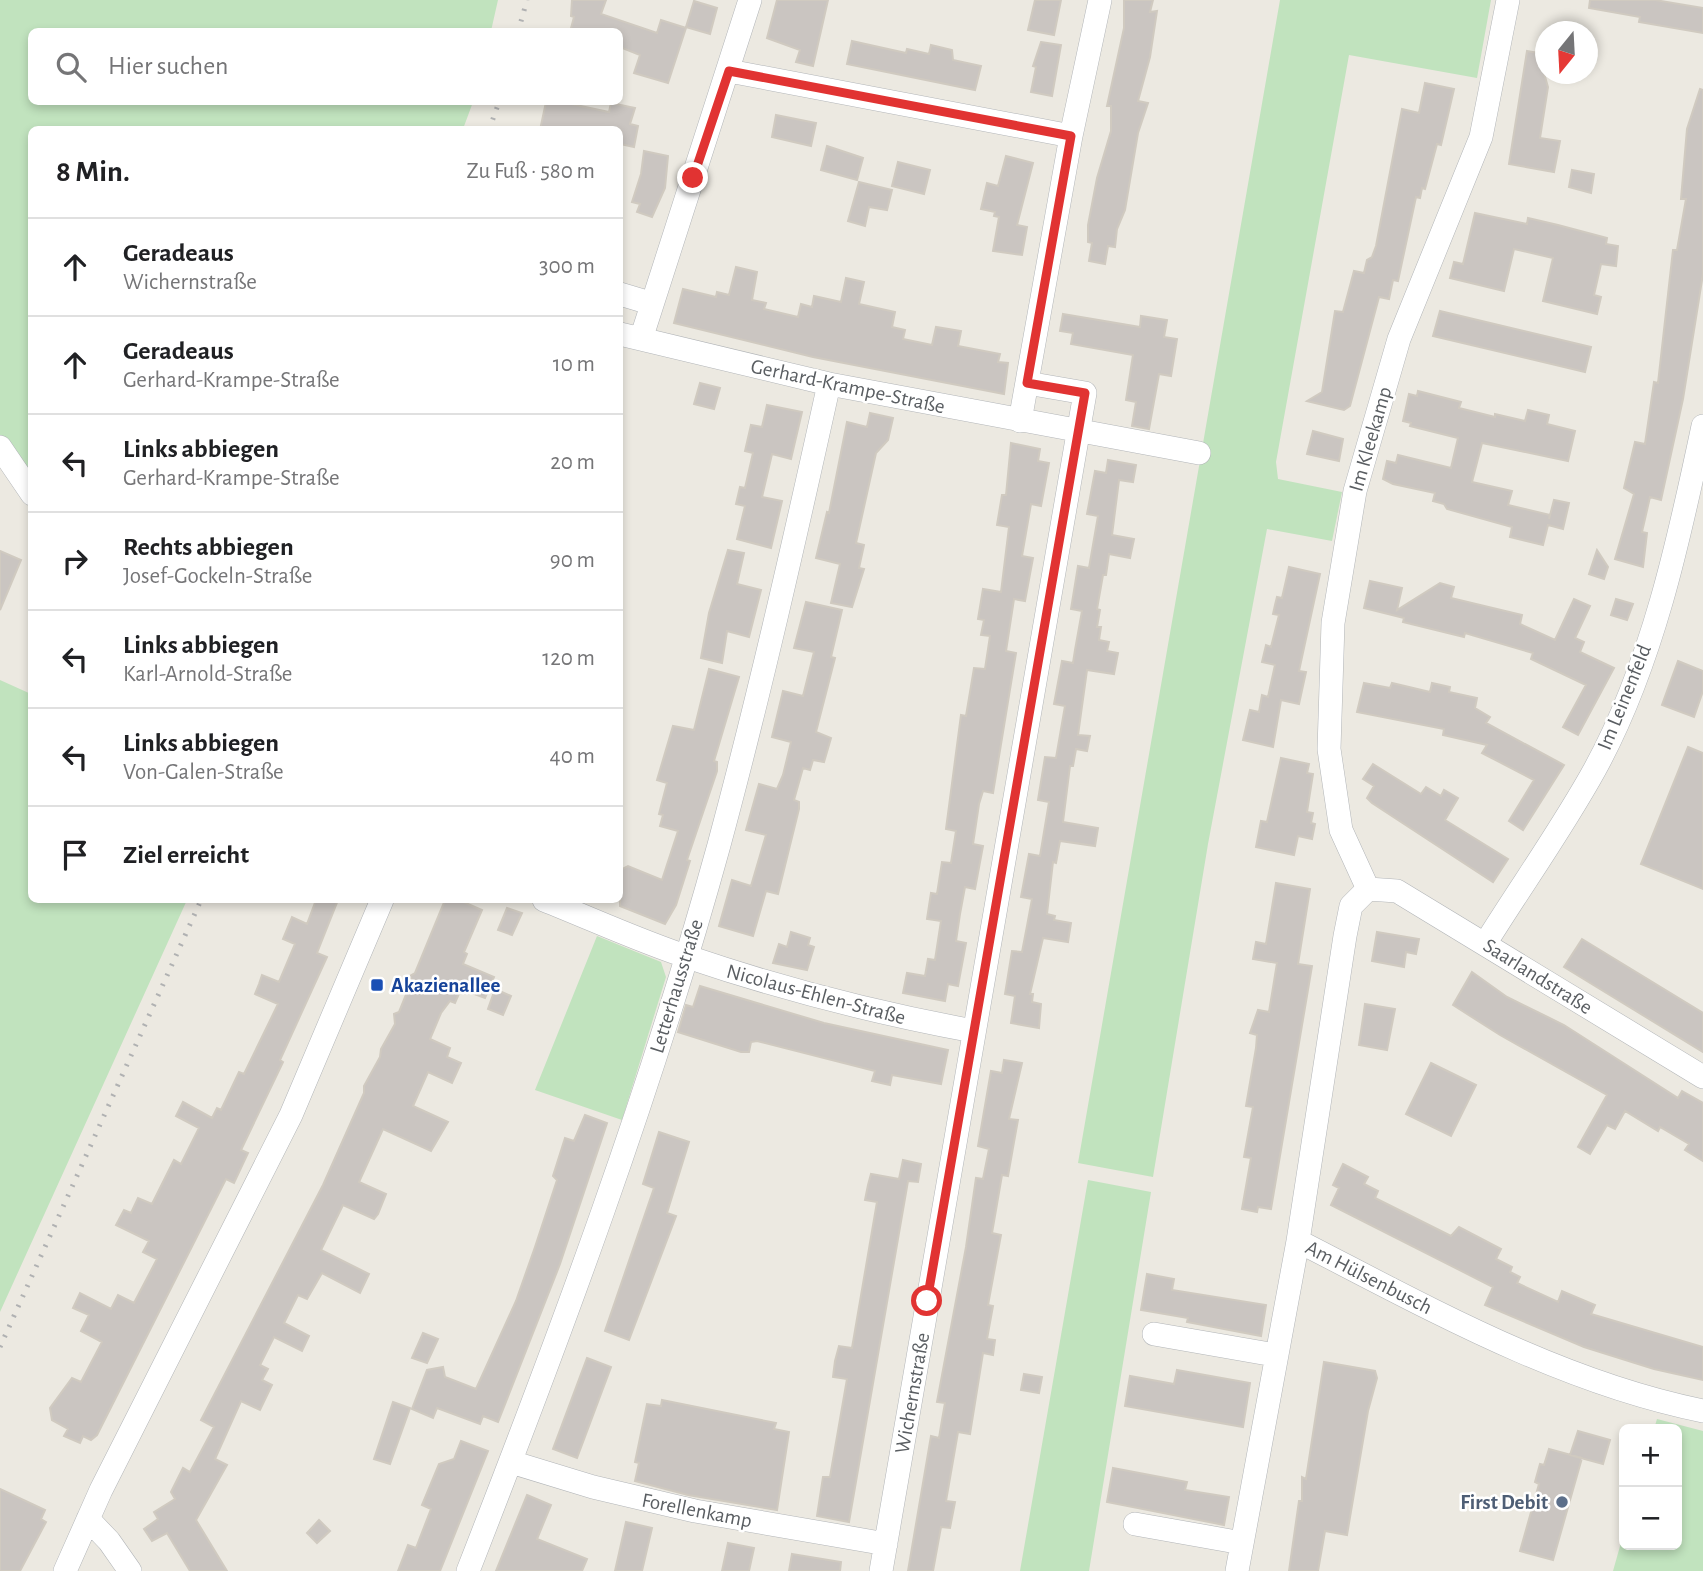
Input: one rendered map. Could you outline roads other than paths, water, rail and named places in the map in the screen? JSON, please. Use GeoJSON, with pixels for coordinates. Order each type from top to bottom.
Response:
{"type":"FeatureCollection","features":[{"type":"Feature","properties":{"kind":"street"},"geometry":{"type":"LineString","coordinates":[[630,337],[650,303],[729,71],[750,0]]}},
{"type":"Feature","properties":{"kind":"street"},"geometry":{"type":"LineString","coordinates":[[1020,421],[1071,136],[1100,0]]}},
{"type":"Feature","properties":{"kind":"street","name":"Im Kleekamp"},"geometry":{"type":"LineString","coordinates":[[1368,889],[1340,830],[1329,749],[1335,610],[1361,467],[1399,339],[1481,137],[1508,0]]}},
{"type":"Feature","properties":{"kind":"street"},"geometry":{"type":"LineString","coordinates":[[729,71],[1071,136]]}},
{"type":"Feature","properties":{"kind":"street"},"geometry":{"type":"LineString","coordinates":[[623,295],[650,303]]}},
{"type":"Feature","properties":{"kind":"street","name":"Gerhard-Krampe-Straße"},"geometry":{"type":"LineString","coordinates":[[630,337],[829,384],[1199,453]]}},
{"type":"Feature","properties":{"kind":"street"},"geometry":{"type":"LineString","coordinates":[[1027,383],[1085,393],[1078,430]]}},
{"type":"Feature","properties":{"kind":"street","name":"Letterhausstraße"},"geometry":{"type":"LineString","coordinates":[[468,1571],[592,1244],[685,957],[718,847],[760,686],[829,384]]}},
{"type":"Feature","properties":{"kind":"street","name":"Im Leinenfeld"},"geometry":{"type":"LineString","coordinates":[[1485,944],[1595,769],[1622,713],[1676,549],[1703,426]]}},
{"type":"Feature","properties":{"kind":"street","name":"Wichernstraße"},"geometry":{"type":"LineString","coordinates":[[881,1571],[1078,430]]}},
{"type":"Feature","properties":{"kind":"street"},"geometry":{"type":"LineString","coordinates":[[0,447],[28,488]]}},
{"type":"Feature","properties":{"kind":"street","name":"Saarlandstraße"},"geometry":{"type":"LineString","coordinates":[[1368,889],[1397,891],[1703,1077]]}},
{"type":"Feature","properties":{"kind":"street","name":"Am Hülsenbusch"},"geometry":{"type":"LineString","coordinates":[[1368,889],[1351,906],[1345,936],[1298,1241],[1486,1336],[1639,1394],[1703,1411]]}},
{"type":"Feature","properties":{"kind":"street"},"geometry":{"type":"LineString","coordinates":[[72,1569],[88,1519],[290,1115],[381,903]]}},
{"type":"Feature","properties":{"kind":"street","name":"Nicolaus-Ehlen-Straße"},"geometry":{"type":"LineString","coordinates":[[551,903],[685,957],[825,1000],[973,1031]]}},
{"type":"Feature","properties":{"kind":"street"},"geometry":{"type":"LineString","coordinates":[[1237,1571],[1298,1241]]}},
{"type":"Feature","properties":{"kind":"street"},"geometry":{"type":"LineString","coordinates":[[1154,1335],[1275,1355]]}},
{"type":"Feature","properties":{"kind":"street","name":"Forellenkamp"},"geometry":{"type":"LineString","coordinates":[[511,1462],[593,1487],[684,1509],[886,1544]]}},
{"type":"Feature","properties":{"kind":"street"},"geometry":{"type":"LineString","coordinates":[[88,1519],[109,1541],[130,1571]]}},
{"type":"Feature","properties":{"kind":"street"},"geometry":{"type":"LineString","coordinates":[[1135,1524],[1242,1543]]}},
{"type":"Feature","properties":{"kind":"railway"},"geometry":{"type":"LineString","coordinates":[[519,28],[527,0]]}},
{"type":"Feature","properties":{"kind":"railway"},"geometry":{"type":"LineString","coordinates":[[490,126],[498,105]]}},
{"type":"Feature","properties":{"kind":"railway"},"geometry":{"type":"LineString","coordinates":[[0,1347],[200,903]]}},
{"type":"Feature","properties":{"kind":"place","name":"Akazienallee"},"geometry":{"type":"Point","coordinates":[377,985]}},
{"type":"Feature","properties":{"kind":"place","name":"First Debit"},"geometry":{"type":"Point","coordinates":[1562,1502]}}]}
